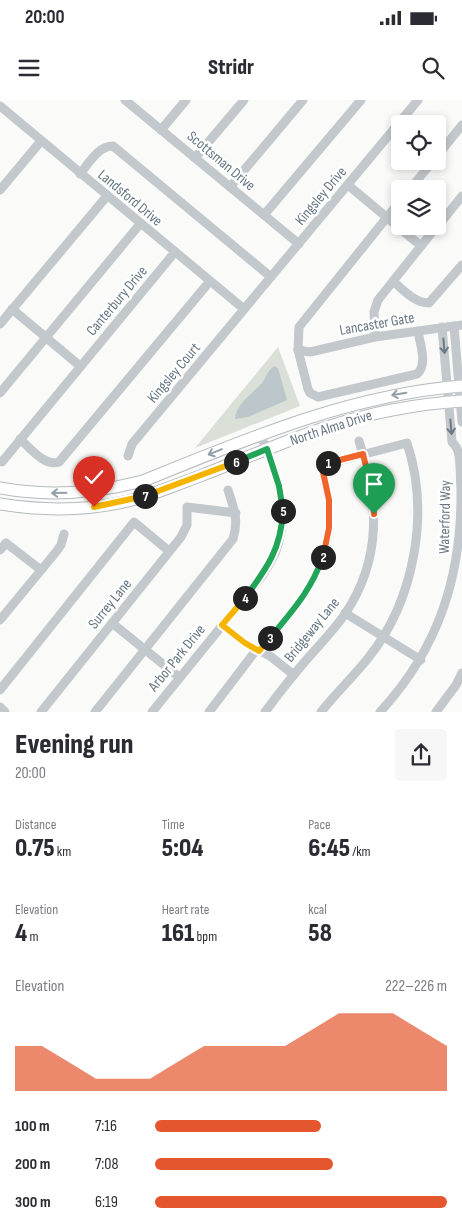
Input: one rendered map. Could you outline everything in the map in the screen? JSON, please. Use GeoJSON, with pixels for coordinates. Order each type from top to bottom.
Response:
{"type":"FeatureCollection","features":[{"type":"Feature","properties":{"kind":"main road","name":"North Alma Drive"},"geometry":{"type":"LineString","coordinates":[[0,488],[57,493],[92,491],[126,485],[143,481],[260,434],[318,414],[408,393],[461,386]]}},
{"type":"Feature","properties":{"kind":"main road","name":"North Alma Drive"},"geometry":{"type":"LineString","coordinates":[[0,504],[28,508],[61,509],[119,503],[159,492],[325,428],[367,416],[457,401]]}},
{"type":"Feature","properties":{"kind":"street","name":"Scottsman Drive"},"geometry":{"type":"LineString","coordinates":[[125,100],[299,244]]}},
{"type":"Feature","properties":{"kind":"street"},"geometry":{"type":"LineString","coordinates":[[161,130],[186,100]]}},
{"type":"Feature","properties":{"kind":"street"},"geometry":{"type":"LineString","coordinates":[[195,158],[244,100]]}},
{"type":"Feature","properties":{"kind":"street"},"geometry":{"type":"LineString","coordinates":[[230,187],[303,100]]}},
{"type":"Feature","properties":{"kind":"street"},"geometry":{"type":"LineString","coordinates":[[264,215],[361,100]]}},
{"type":"Feature","properties":{"kind":"street","name":"Kingsley Drive"},"geometry":{"type":"LineString","coordinates":[[244,310],[418,100]]}},
{"type":"Feature","properties":{"kind":"street","name":"Landsford Drive"},"geometry":{"type":"LineString","coordinates":[[2,111],[42,141],[244,310]]}},
{"type":"Feature","properties":{"kind":"street"},"geometry":{"type":"LineString","coordinates":[[446,145],[462,126]]}},
{"type":"Feature","properties":{"kind":"street"},"geometry":{"type":"LineString","coordinates":[[0,190],[42,141]]}},
{"type":"Feature","properties":{"kind":"street"},"geometry":{"type":"LineString","coordinates":[[80,174],[100,150],[106,146],[113,146],[271,277]]}},
{"type":"Feature","properties":{"kind":"street"},"geometry":{"type":"LineString","coordinates":[[417,180],[426,170]]}},
{"type":"Feature","properties":{"kind":"street"},"geometry":{"type":"LineString","coordinates":[[348,185],[421,246]]}},
{"type":"Feature","properties":{"kind":"street"},"geometry":{"type":"LineString","coordinates":[[0,324],[107,196]]}},
{"type":"Feature","properties":{"kind":"street"},"geometry":{"type":"LineString","coordinates":[[446,215],[462,196]]}},
{"type":"Feature","properties":{"kind":"street"},"geometry":{"type":"LineString","coordinates":[[391,212],[303,320],[298,332],[298,350],[308,389],[318,397],[417,374],[422,369],[423,363],[418,331]]}},
{"type":"Feature","properties":{"kind":"street"},"geometry":{"type":"LineString","coordinates":[[0,393],[140,224]]}},
{"type":"Feature","properties":{"kind":"street"},"geometry":{"type":"LineString","coordinates":[[375,337],[374,324],[378,300],[430,235]]}},
{"type":"Feature","properties":{"kind":"street","name":"Canterbury Drive"},"geometry":{"type":"LineString","coordinates":[[2,462],[175,252]]}},
{"type":"Feature","properties":{"kind":"street"},"geometry":{"type":"LineString","coordinates":[[392,281],[419,302],[429,303],[462,265]]}},
{"type":"Feature","properties":{"kind":"street"},"geometry":{"type":"LineString","coordinates":[[20,440],[48,463],[55,464],[59,462],[210,281]]}},
{"type":"Feature","properties":{"kind":"street"},"geometry":{"type":"LineString","coordinates":[[12,310],[80,366]]}},
{"type":"Feature","properties":{"kind":"street","name":"Kingsley Court"},"geometry":{"type":"LineString","coordinates":[[128,456],[132,444],[244,310]]}},
{"type":"Feature","properties":{"kind":"street","name":"Lancaster Gate"},"geometry":{"type":"LineString","coordinates":[[298,350],[310,352],[375,337],[458,326]]}},
{"type":"Feature","properties":{"kind":"street","name":"Waterford Way"},"geometry":{"type":"LineString","coordinates":[[380,712],[401,688],[421,660],[443,615],[452,588],[458,560],[462,517],[460,452],[452,442],[457,401],[461,386],[458,326]]}},
{"type":"Feature","properties":{"kind":"street","name":"Waterford Way"},"geometry":{"type":"LineString","coordinates":[[442,327],[447,388],[457,401],[462,422]]}},
{"type":"Feature","properties":{"kind":"street","name":"Arbor Park Drive"},"geometry":{"type":"LineString","coordinates":[[152,712],[263,575],[276,551],[282,528],[282,500],[267,449],[260,434]]}},
{"type":"Feature","properties":{"kind":"street","name":"Bridgeway Lane"},"geometry":{"type":"LineString","coordinates":[[265,712],[326,639],[345,613],[365,574],[372,549],[374,531],[373,496],[359,441]]}},
{"type":"Feature","properties":{"kind":"street"},"geometry":{"type":"LineString","coordinates":[[209,712],[258,650],[302,600],[315,579],[324,554],[329,528],[329,500],[324,468],[327,464],[407,442],[414,464],[418,524],[408,580],[383,636],[369,656],[321,712]]}},
{"type":"Feature","properties":{"kind":"street"},"geometry":{"type":"LineString","coordinates":[[95,712],[233,539],[237,527],[236,513],[228,490]]}},
{"type":"Feature","properties":{"kind":"street","name":"Surrey Lane"},"geometry":{"type":"LineString","coordinates":[[40,712],[180,537],[187,525],[187,507],[236,513]]}},
{"type":"Feature","properties":{"kind":"street"},"geometry":{"type":"LineString","coordinates":[[0,690],[134,522],[169,551]]}},
{"type":"Feature","properties":{"kind":"street"},"geometry":{"type":"LineString","coordinates":[[0,620],[61,545],[64,534]]}},
{"type":"Feature","properties":{"kind":"street"},"geometry":{"type":"LineString","coordinates":[[0,550],[6,543],[41,570]]}},
{"type":"Feature","properties":{"kind":"street"},"geometry":{"type":"LineString","coordinates":[[345,613],[421,660]]}},
{"type":"Feature","properties":{"kind":"street"},"geometry":{"type":"LineString","coordinates":[[112,623],[179,677]]}},
{"type":"Feature","properties":{"kind":"street"},"geometry":{"type":"LineString","coordinates":[[222,625],[245,643],[270,656],[294,675]]}},
{"type":"Feature","properties":{"kind":"street"},"geometry":{"type":"LineString","coordinates":[[436,712],[456,685],[462,673]]}},
{"type":"Feature","properties":{"kind":"street"},"geometry":{"type":"LineString","coordinates":[[0,708],[5,712]]}},
{"type":"Feature","properties":{"kind":"shaded area"},"geometry":{"type":"Polygon","coordinates":[[[278,347],[300,406],[195,448],[278,347]]]}},
{"type":"Feature","properties":{"kind":"shaded area"},"geometry":{"type":"Polygon","coordinates":[[[274,366],[278,368],[287,400],[248,417],[235,419],[241,404],[262,383],[274,366]]]}},
{"type":"Feature","properties":{"kind":"route"},"geometry":{"type":"LineString","coordinates":[[94,507],[127,501],[159,492],[267,449],[279,486],[283,507],[282,528],[276,551],[263,575],[222,625],[245,643],[259,651],[302,600],[315,579],[324,554],[329,528],[329,500],[323,472],[327,464],[363,454],[370,479],[374,514]]}}]}
